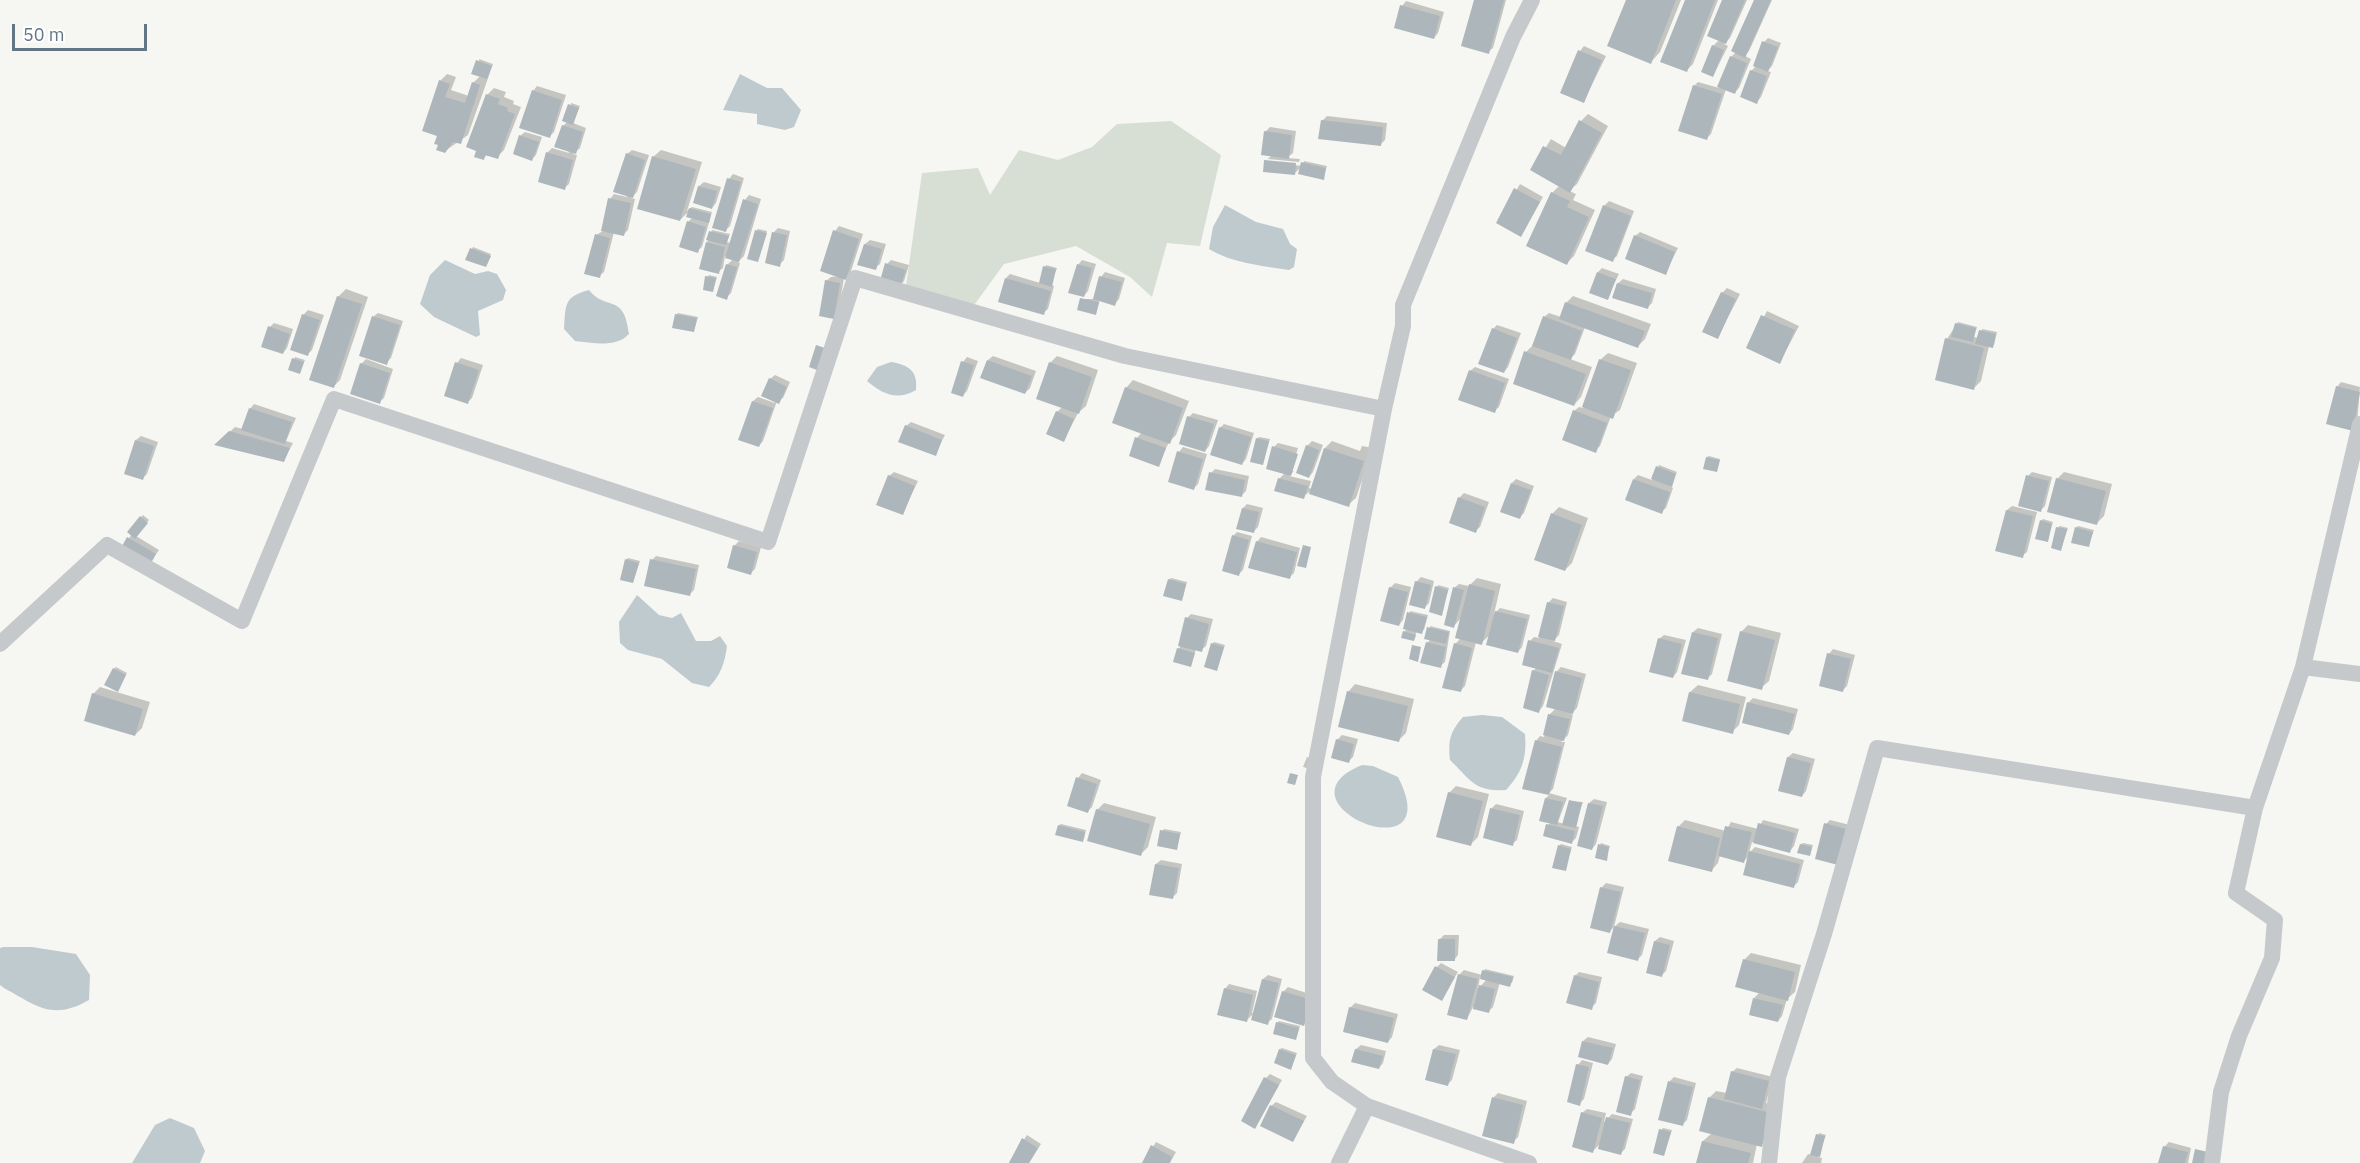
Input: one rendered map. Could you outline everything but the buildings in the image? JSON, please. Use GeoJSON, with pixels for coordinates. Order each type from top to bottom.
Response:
{"type":"FeatureCollection","features":[{"type":"Feature","properties":{"kind":"street"},"geometry":{"type":"LineString","coordinates":[[1529,1163],[1367,1106],[1332,1082],[1313,1058],[1314,777],[1402,326],[1403,305],[1513,37],[1532,0]]}},
{"type":"Feature","properties":{"kind":"street"},"geometry":{"type":"LineString","coordinates":[[0,644],[107,545],[242,621],[334,399],[768,542],[855,278],[1125,356],[1384,409]]}},
{"type":"Feature","properties":{"kind":"street"},"geometry":{"type":"LineString","coordinates":[[2212,1163],[2221,1092],[2239,1036],[2272,958],[2275,920],[2236,894],[2255,808],[2303,666],[2360,424]]}},
{"type":"Feature","properties":{"kind":"street"},"geometry":{"type":"LineString","coordinates":[[2303,666],[2360,674]]}},
{"type":"Feature","properties":{"kind":"street"},"geometry":{"type":"LineString","coordinates":[[1769,1163],[1778,1077],[1824,934],[1877,748],[2255,808]]}},
{"type":"Feature","properties":{"kind":"street"},"geometry":{"type":"LineString","coordinates":[[1339,1163],[1367,1106]]}},
{"type":"Feature","properties":{"kind":"shaded area"},"geometry":{"type":"Polygon","coordinates":[[[740,74],[767,88],[782,88],[801,110],[794,127],[785,130],[757,124],[757,114],[723,110],[740,74]]]}},
{"type":"Feature","properties":{"kind":"shaded area"},"geometry":{"type":"Polygon","coordinates":[[[1171,121],[1221,155],[1200,246],[1167,243],[1152,297],[1130,277],[1076,246],[1004,264],[972,308],[906,286],[922,173],[978,168],[990,195],[1019,150],[1058,160],[1092,147],[1117,124],[1171,121]]]}},
{"type":"Feature","properties":{"kind":"shaded area"},"geometry":{"type":"Polygon","coordinates":[[[1225,205],[1256,222],[1283,229],[1290,244],[1297,249],[1294,267],[1289,270],[1248,263],[1228,258],[1209,249],[1213,227],[1225,205]]]}},
{"type":"Feature","properties":{"kind":"shaded area"},"geometry":{"type":"Polygon","coordinates":[[[445,260],[475,274],[488,271],[497,274],[506,290],[503,300],[478,311],[480,335],[476,337],[434,317],[420,304],[430,275],[445,260]]]}},
{"type":"Feature","properties":{"kind":"shaded area"},"geometry":{"type":"Polygon","coordinates":[[[589,290],[602,300],[619,307],[627,321],[629,334],[611,343],[589,343],[575,341],[564,329],[566,308],[570,299],[589,290]]]}},
{"type":"Feature","properties":{"kind":"shaded area"},"geometry":{"type":"Polygon","coordinates":[[[891,362],[911,370],[915,378],[916,390],[902,395],[890,394],[867,381],[877,367],[891,362]]]}},
{"type":"Feature","properties":{"kind":"shaded area"},"geometry":{"type":"Polygon","coordinates":[[[637,595],[659,615],[672,618],[681,613],[696,641],[711,641],[720,636],[727,646],[725,657],[722,668],[709,687],[692,683],[662,659],[628,650],[620,643],[619,622],[637,595]]]}},
{"type":"Feature","properties":{"kind":"shaded area"},"geometry":{"type":"Polygon","coordinates":[[[1482,715],[1502,717],[1525,734],[1522,765],[1506,790],[1480,787],[1450,760],[1451,737],[1459,722],[1463,717],[1482,715]]]}},
{"type":"Feature","properties":{"kind":"shaded area"},"geometry":{"type":"Polygon","coordinates":[[[1362,765],[1373,766],[1398,777],[1408,807],[1401,823],[1385,828],[1364,823],[1346,812],[1335,797],[1339,781],[1362,765]]]}},
{"type":"Feature","properties":{"kind":"shaded area"},"geometry":{"type":"Polygon","coordinates":[[[32,947],[76,954],[90,975],[89,1000],[65,1010],[45,1009],[4,988],[0,985],[0,948],[32,947]]]}},
{"type":"Feature","properties":{"kind":"shaded area"},"geometry":{"type":"Polygon","coordinates":[[[170,1118],[194,1128],[205,1151],[200,1163],[132,1163],[155,1125],[170,1118]]]}}]}
